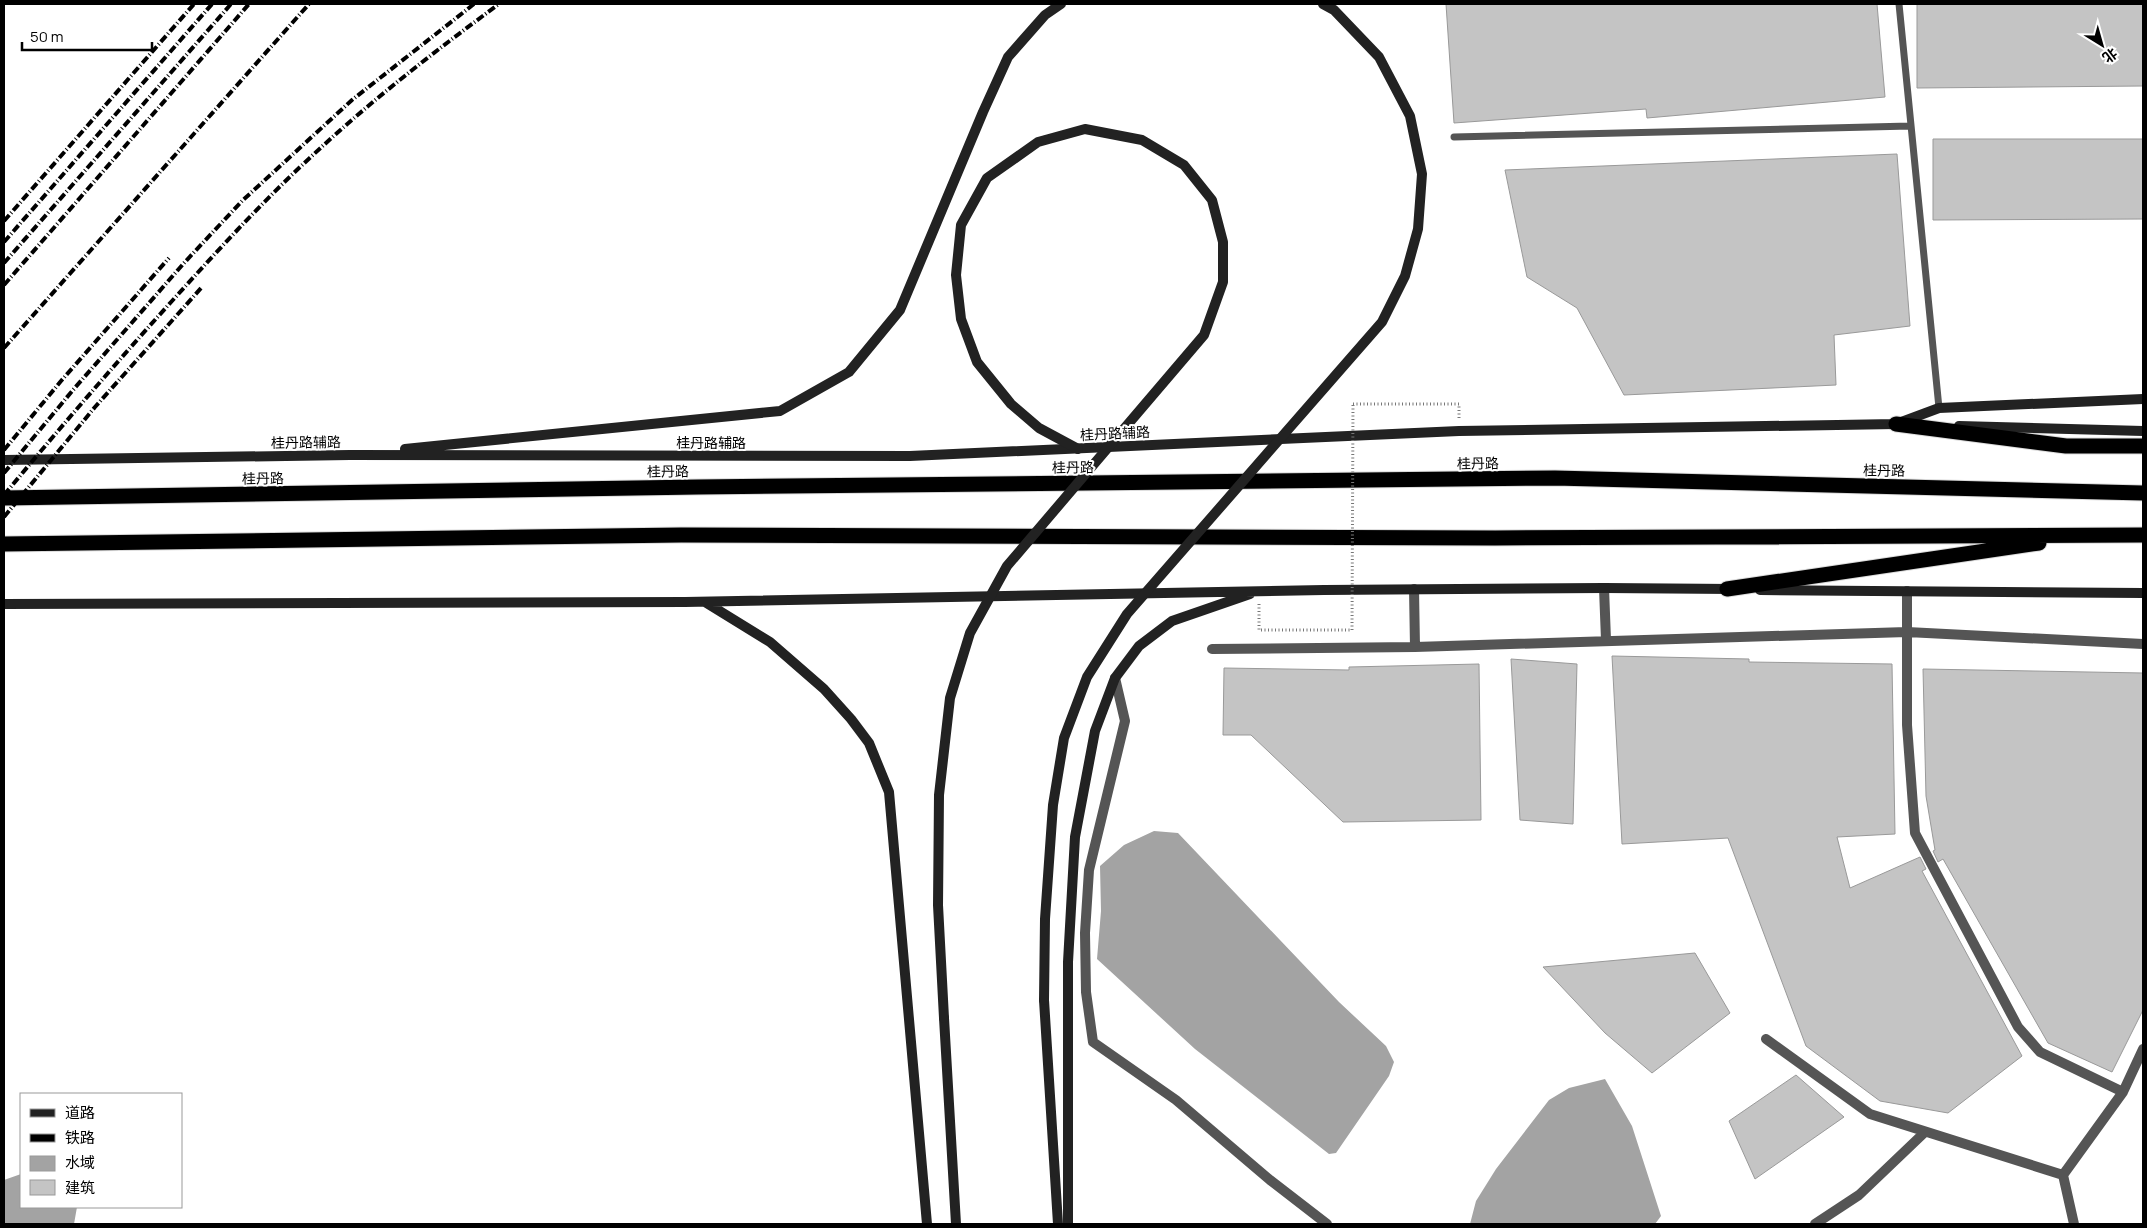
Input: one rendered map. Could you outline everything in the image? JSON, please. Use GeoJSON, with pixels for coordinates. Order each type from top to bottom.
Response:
{"type":"FeatureCollection","features":[{"type":"Feature","properties":{"kind":"highway"},"geometry":{"type":"LineString","coordinates":[[1896,424],[2066,446],[2143,446]]}},
{"type":"Feature","properties":{"kind":"highway","name":"桂丹路"},"geometry":{"type":"LineString","coordinates":[[4,498],[708,487],[1555,478],[2143,493]]}},
{"type":"Feature","properties":{"kind":"highway"},"geometry":{"type":"LineString","coordinates":[[4,544],[681,535],[1475,538],[2143,535]]}},
{"type":"Feature","properties":{"kind":"highway"},"geometry":{"type":"LineString","coordinates":[[1727,589],[2095,535]]}},
{"type":"Feature","properties":{"kind":"main road"},"geometry":{"type":"LineString","coordinates":[[350,454],[780,411],[849,372],[900,310],[1008,57],[1045,15],[1061,4]]}},
{"type":"Feature","properties":{"kind":"main road"},"geometry":{"type":"LineString","coordinates":[[1058,1224],[1044,1000],[1045,919],[1053,804],[1064,738],[1087,677],[1127,614],[1382,322],[1405,276],[1418,229],[1422,174],[1410,116],[1379,57],[1334,10],[1322,4]]}},
{"type":"Feature","properties":{"kind":"main road"},"geometry":{"type":"LineString","coordinates":[[956,1224],[938,905],[939,795],[950,698],[970,633],[1008,566],[1204,335],[1223,282],[1223,242],[1212,200],[1184,164],[1142,140],[1085,129],[1038,142],[987,178],[961,226],[956,275],[961,320],[977,362],[1011,404],[1039,428],[1078,448]]}},
{"type":"Feature","properties":{"kind":"main road"},"geometry":{"type":"LineString","coordinates":[[1896,424],[1939,408],[2143,399]]}},
{"type":"Feature","properties":{"kind":"main road","name":"桂丹路辅路"},"geometry":{"type":"LineString","coordinates":[[4,460],[350,454],[910,456],[1418,433],[1896,424],[2143,430]]}},
{"type":"Feature","properties":{"kind":"main road"},"geometry":{"type":"LineString","coordinates":[[4,604],[704,602],[1259,591],[1604,588],[2143,593]]}},
{"type":"Feature","properties":{"kind":"main road"},"geometry":{"type":"LineString","coordinates":[[1068,1224],[1068,962],[1075,837],[1095,731],[1115,678],[1139,646],[1172,621],[1259,591]]}},
{"type":"Feature","properties":{"kind":"main road"},"geometry":{"type":"LineString","coordinates":[[704,602],[770,642],[824,689],[851,719],[869,743],[889,792],[928,1224]]}},
{"type":"Feature","properties":{"kind":"street"},"geometry":{"type":"LineString","coordinates":[[1604,588],[1606,640]]}},
{"type":"Feature","properties":{"kind":"street"},"geometry":{"type":"LineString","coordinates":[[1414,589],[1415,646]]}},
{"type":"Feature","properties":{"kind":"street"},"geometry":{"type":"LineString","coordinates":[[1907,591],[1908,725],[1915,833],[2018,1027],[2040,1052],[2123,1092]]}},
{"type":"Feature","properties":{"kind":"street"},"geometry":{"type":"LineString","coordinates":[[1212,649],[1415,646],[1907,632],[2143,644]]}},
{"type":"Feature","properties":{"kind":"street"},"geometry":{"type":"LineString","coordinates":[[1115,678],[1125,721],[1089,870],[1086,924],[1086,992],[1093,1042],[1176,1100],[1270,1180],[1327,1224]]}},
{"type":"Feature","properties":{"kind":"street"},"geometry":{"type":"LineString","coordinates":[[1766,1039],[1870,1114],[2062,1175]]}},
{"type":"Feature","properties":{"kind":"street"},"geometry":{"type":"LineString","coordinates":[[2062,1175],[2123,1092],[2143,1049]]}},
{"type":"Feature","properties":{"kind":"street"},"geometry":{"type":"LineString","coordinates":[[1815,1224],[1859,1195],[1925,1132]]}},
{"type":"Feature","properties":{"kind":"street"},"geometry":{"type":"LineString","coordinates":[[2062,1175],[2074,1224]]}},
{"type":"Feature","properties":{"kind":"lane"},"geometry":{"type":"LineString","coordinates":[[1899,4],[1939,408]]}},
{"type":"Feature","properties":{"kind":"lane"},"geometry":{"type":"LineString","coordinates":[[1454,137],[1910,126]]}},
{"type":"Feature","properties":{"kind":"path"},"geometry":{"type":"LineString","coordinates":[[1259,591],[1259,630],[1352,630],[1353,404],[1459,404]]}},
{"type":"Feature","properties":{"kind":"water"},"geometry":{"type":"Polygon","coordinates":[[[1154,831],[1178,833],[1339,1002],[1386,1046],[1394,1062],[1389,1076],[1336,1153],[1329,1154],[1195,1049],[1097,959],[1101,911],[1100,866],[1124,845],[1154,831]]]}},
{"type":"Feature","properties":{"kind":"water"},"geometry":{"type":"Polygon","coordinates":[[[1605,1079],[1632,1126],[1661,1216],[1655,1224],[1470,1224],[1476,1201],[1496,1169],[1549,1100],[1569,1088],[1605,1079]]]}},
{"type":"Feature","properties":{"kind":"water"},"geometry":{"type":"Polygon","coordinates":[[[20,1174],[20,1208],[77,1208],[74,1224],[4,1224],[4,1180],[20,1174]]]}},
{"type":"Feature","properties":{"kind":"building"},"geometry":{"type":"Polygon","coordinates":[[[1446,4],[1877,4],[1885,97],[1647,118],[1646,109],[1454,123],[1446,4]]]}},
{"type":"Feature","properties":{"kind":"building"},"geometry":{"type":"Polygon","coordinates":[[[1917,4],[2143,4],[2143,86],[1917,88],[1917,4]]]}},
{"type":"Feature","properties":{"kind":"building"},"geometry":{"type":"Polygon","coordinates":[[[1933,139],[2143,139],[2143,219],[1933,220],[1933,139]]]}},
{"type":"Feature","properties":{"kind":"building"},"geometry":{"type":"Polygon","coordinates":[[[1897,154],[1910,326],[1834,335],[1836,385],[1624,395],[1577,308],[1527,277],[1505,170],[1897,154]]]}},
{"type":"Feature","properties":{"kind":"building"},"geometry":{"type":"Polygon","coordinates":[[[1612,656],[1749,659],[1749,662],[1892,664],[1895,834],[1837,837],[1850,888],[1920,857],[1926,869],[1922,871],[2022,1056],[1948,1113],[1880,1101],[1806,1046],[1728,838],[1622,844],[1612,656]]]}},
{"type":"Feature","properties":{"kind":"building"},"geometry":{"type":"Polygon","coordinates":[[[1511,659],[1577,664],[1573,824],[1520,820],[1511,659]]]}},
{"type":"Feature","properties":{"kind":"building"},"geometry":{"type":"Polygon","coordinates":[[[1479,664],[1481,820],[1343,822],[1251,735],[1223,735],[1224,668],[1349,670],[1349,667],[1479,664]]]}},
{"type":"Feature","properties":{"kind":"building"},"geometry":{"type":"Polygon","coordinates":[[[1923,669],[2143,673],[2143,1010],[2112,1072],[2048,1043],[1943,859],[1938,862],[1933,851],[1935,850],[1926,796],[1923,669]]]}},
{"type":"Feature","properties":{"kind":"building"},"geometry":{"type":"Polygon","coordinates":[[[1695,953],[1730,1013],[1652,1073],[1605,1033],[1543,967],[1695,953]]]}},
{"type":"Feature","properties":{"kind":"building"},"geometry":{"type":"Polygon","coordinates":[[[1796,1075],[1844,1117],[1755,1179],[1729,1121],[1796,1075]]]}},
{"type":"Feature","properties":{"kind":"railway"},"geometry":{"type":"LineString","coordinates":[[4,221],[194,4]]}},
{"type":"Feature","properties":{"kind":"railway"},"geometry":{"type":"LineString","coordinates":[[4,242],[212,4]]}},
{"type":"Feature","properties":{"kind":"railway"},"geometry":{"type":"LineString","coordinates":[[4,263],[231,4]]}},
{"type":"Feature","properties":{"kind":"railway"},"geometry":{"type":"LineString","coordinates":[[4,285],[249,4]]}},
{"type":"Feature","properties":{"kind":"railway"},"geometry":{"type":"LineString","coordinates":[[4,348],[309,4]]}},
{"type":"Feature","properties":{"kind":"railway"},"geometry":{"type":"LineString","coordinates":[[4,473],[73,390],[184,263],[242,201],[352,100],[474,4]]}},
{"type":"Feature","properties":{"kind":"railway"},"geometry":{"type":"LineString","coordinates":[[4,495],[151,325],[224,244],[295,171],[381,95],[499,4]]}},
{"type":"Feature","properties":{"kind":"railway"},"geometry":{"type":"LineString","coordinates":[[4,450],[61,381],[169,258]]}},
{"type":"Feature","properties":{"kind":"railway"},"geometry":{"type":"LineString","coordinates":[[4,517],[95,407],[202,287]]}}]}
